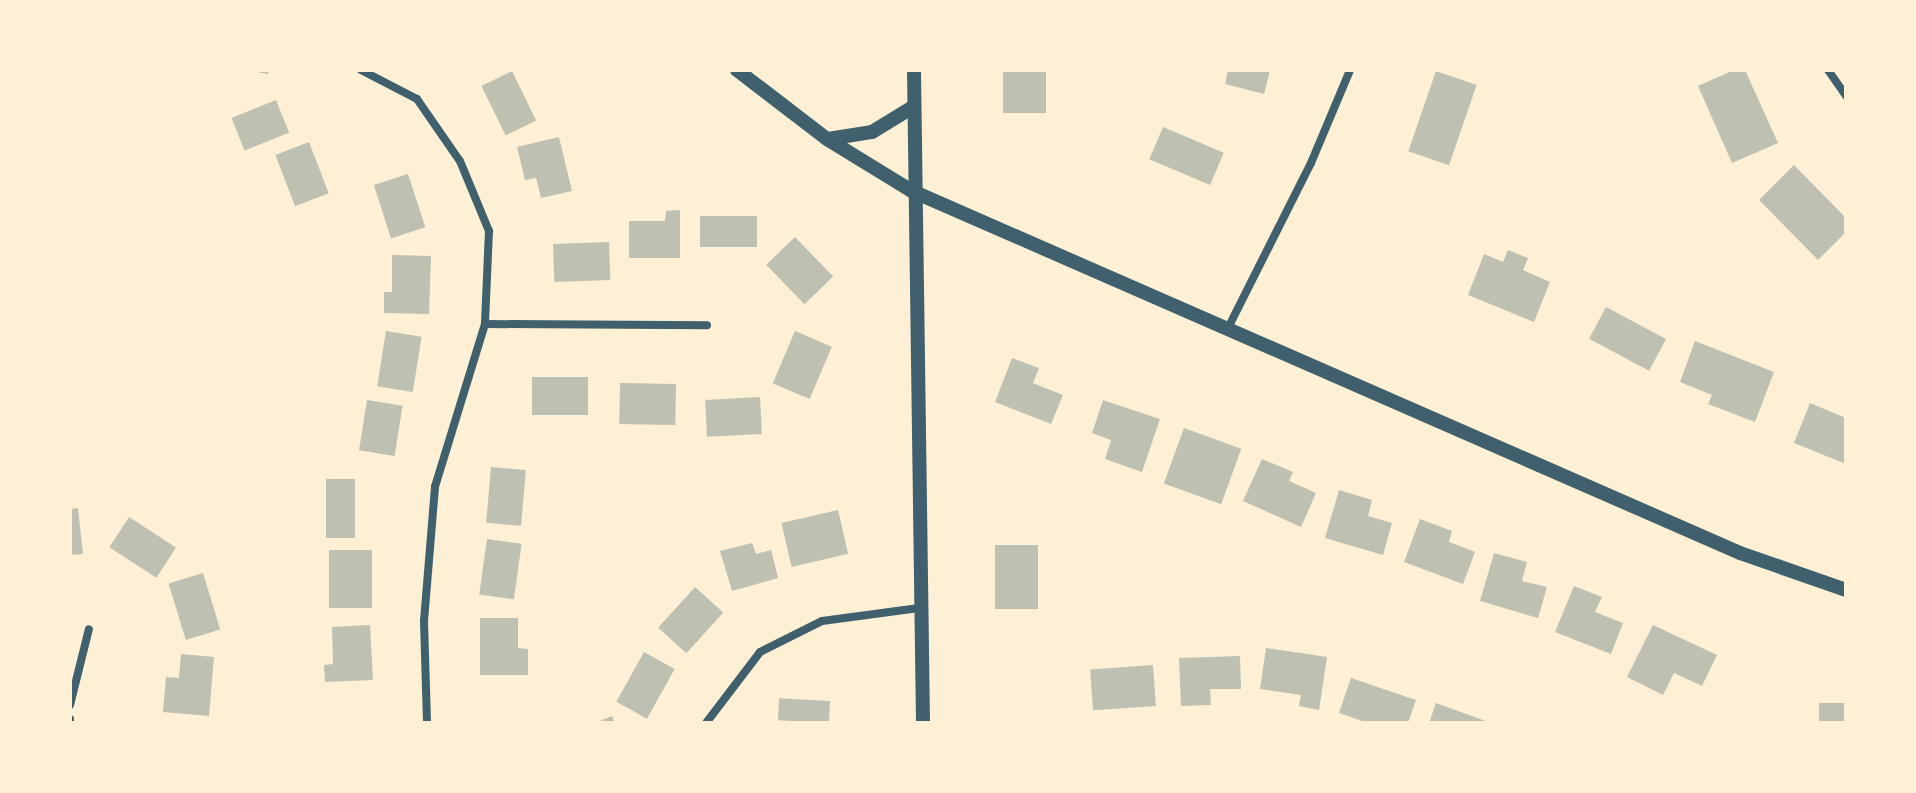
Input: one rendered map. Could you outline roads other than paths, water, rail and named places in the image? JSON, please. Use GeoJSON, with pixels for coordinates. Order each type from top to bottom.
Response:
{"type":"FeatureCollection","features":[{"type":"Feature","properties":{"kind":"street"},"geometry":{"type":"LineString","coordinates":[[361,70],[417,99],[460,161],[489,231],[485,324],[435,487],[424,621],[427,723]]}},
{"type":"Feature","properties":{"kind":"street"},"geometry":{"type":"LineString","coordinates":[[737,70],[827,139],[912,191],[1740,553],[1846,590]]}},
{"type":"Feature","properties":{"kind":"street"},"geometry":{"type":"LineString","coordinates":[[914,70],[912,191],[923,723]]}},
{"type":"Feature","properties":{"kind":"street"},"geometry":{"type":"LineString","coordinates":[[1228,328],[1311,163],[1350,70]]}},
{"type":"Feature","properties":{"kind":"street"},"geometry":{"type":"LineString","coordinates":[[1828,70],[1846,96]]}},
{"type":"Feature","properties":{"kind":"street"},"geometry":{"type":"LineString","coordinates":[[827,139],[872,132],[913,107]]}},
{"type":"Feature","properties":{"kind":"street"},"geometry":{"type":"LineString","coordinates":[[485,324],[707,325]]}},
{"type":"Feature","properties":{"kind":"street"},"geometry":{"type":"LineString","coordinates":[[706,723],[760,652],[822,621],[919,608]]}},
{"type":"Feature","properties":{"kind":"street"},"geometry":{"type":"LineString","coordinates":[[70,705],[89,629]]}}]}
